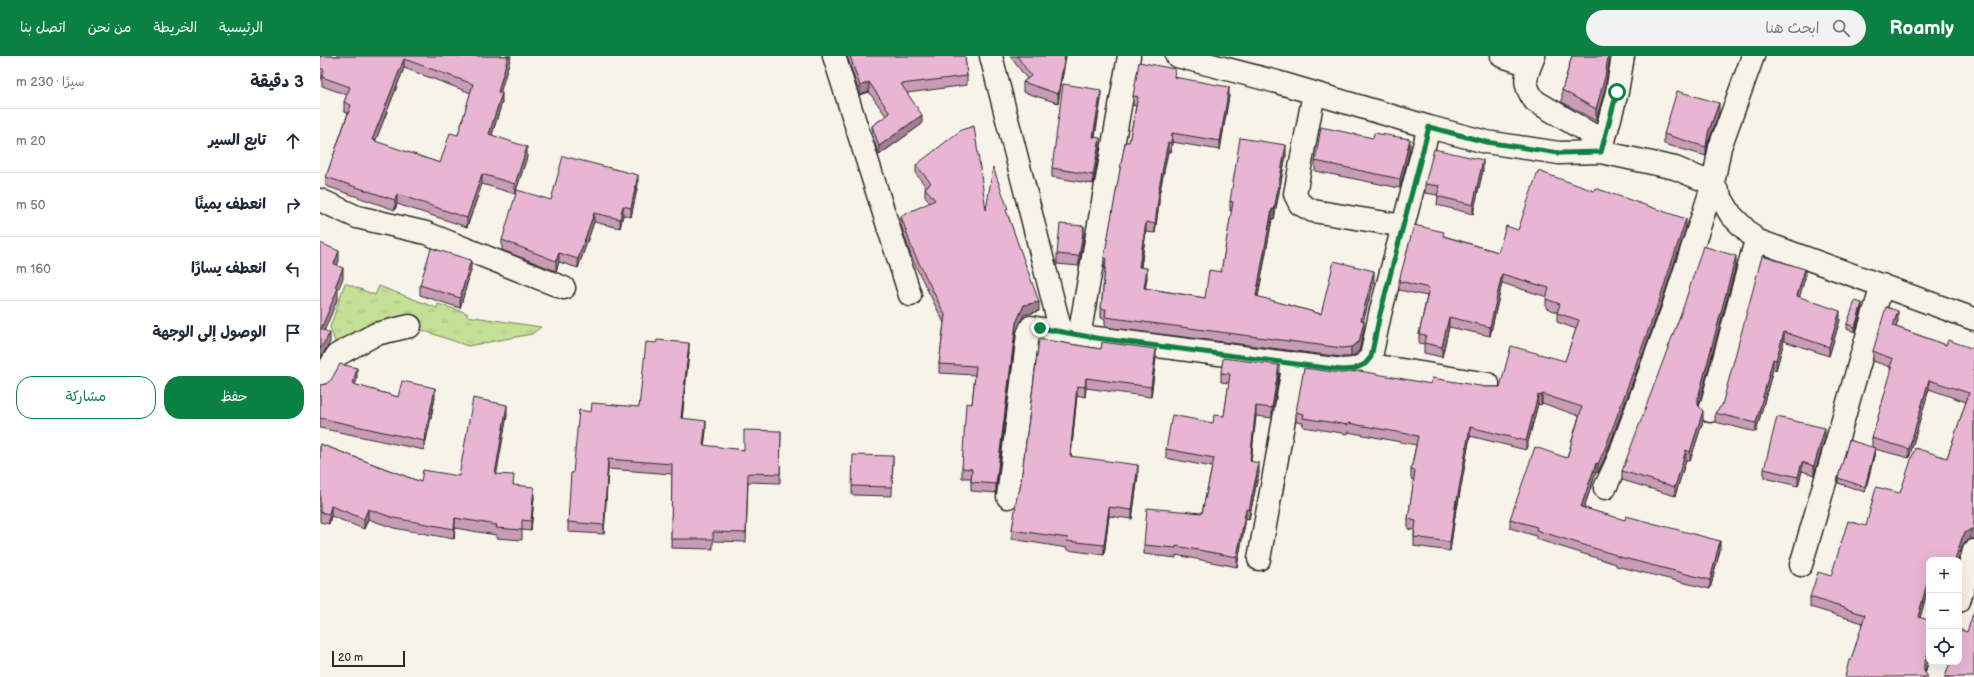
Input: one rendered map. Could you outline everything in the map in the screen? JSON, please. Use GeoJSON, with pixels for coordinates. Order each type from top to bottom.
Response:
{"type":"FeatureCollection","features":[{"type":"Feature","properties":{"kind":"street"},"geometry":{"type":"LineString","coordinates":[[834,56],[910,295]]}},
{"type":"Feature","properties":{"kind":"street"},"geometry":{"type":"LineString","coordinates":[[991,56],[1070,334]]}},
{"type":"Feature","properties":{"kind":"street"},"geometry":{"type":"LineString","coordinates":[[1070,334],[1129,56]]}},
{"type":"Feature","properties":{"kind":"street"},"geometry":{"type":"LineString","coordinates":[[1177,56],[1486,142],[1559,153],[1602,146]]}},
{"type":"Feature","properties":{"kind":"street"},"geometry":{"type":"LineString","coordinates":[[1502,56],[1532,61],[1525,80],[1528,92],[1535,101],[1602,146],[1675,168],[1713,184],[1731,215],[1756,240],[1974,319]]}},
{"type":"Feature","properties":{"kind":"street"},"geometry":{"type":"LineString","coordinates":[[1602,146],[1617,92],[1623,56]]}},
{"type":"Feature","properties":{"kind":"street"},"geometry":{"type":"LineString","coordinates":[[1605,488],[1618,460],[1672,311],[1713,184],[1720,147],[1753,56]]}},
{"type":"Feature","properties":{"kind":"street"},"geometry":{"type":"LineString","coordinates":[[1314,93],[1295,194],[1300,204],[1313,212],[1404,226]]}},
{"type":"Feature","properties":{"kind":"street"},"geometry":{"type":"LineString","coordinates":[[1008,497],[1028,334],[1031,327],[1070,334],[1342,370],[1354,369],[1365,364],[1371,357],[1380,314],[1429,127]]}},
{"type":"Feature","properties":{"kind":"street"},"geometry":{"type":"LineString","coordinates":[[320,200],[357,217],[426,233],[564,288]]}},
{"type":"Feature","properties":{"kind":"street"},"geometry":{"type":"LineString","coordinates":[[1710,411],[1756,240]]}},
{"type":"Feature","properties":{"kind":"street"},"geometry":{"type":"LineString","coordinates":[[1801,566],[1882,286]]}},
{"type":"Feature","properties":{"kind":"street"},"geometry":{"type":"LineString","coordinates":[[320,383],[337,355],[376,334],[410,326]]}},
{"type":"Feature","properties":{"kind":"street"},"geometry":{"type":"LineString","coordinates":[[1259,559],[1294,363]]}},
{"type":"Feature","properties":{"kind":"street"},"geometry":{"type":"LineString","coordinates":[[1365,364],[1488,384]]}},
{"type":"Feature","properties":{"kind":"street"},"geometry":{"type":"LineString","coordinates":[[1961,593],[1974,551]]}},
{"type":"Feature","properties":{"kind":"street"},"geometry":{"type":"LineString","coordinates":[[1936,677],[1939,665]]}},
{"type":"Feature","properties":{"kind":"green space"},"geometry":{"type":"Polygon","coordinates":[[[345,283],[375,295],[379,286],[437,308],[438,304],[467,313],[467,316],[541,327],[532,334],[468,346],[410,326],[337,348],[330,327],[345,283]]]}},
{"type":"Feature","properties":{"kind":"building"},"geometry":{"type":"Polygon","coordinates":[[[320,56],[508,56],[498,92],[502,93],[489,134],[527,147],[515,184],[482,174],[467,218],[397,194],[395,200],[326,177],[351,105],[344,102],[350,87],[322,77],[324,70],[320,68],[320,56]],[[404,59],[372,140],[440,163],[450,133],[458,135],[473,84],[404,59]]]}},
{"type":"Feature","properties":{"kind":"building"},"geometry":{"type":"Polygon","coordinates":[[[850,56],[965,56],[967,76],[901,84],[922,115],[879,146],[872,126],[890,113],[869,82],[860,86],[850,56]]]}},
{"type":"Feature","properties":{"kind":"building"},"geometry":{"type":"Polygon","coordinates":[[[1017,56],[1065,56],[1058,94],[1023,82],[1031,76],[1017,56]]]}},
{"type":"Feature","properties":{"kind":"building"},"geometry":{"type":"Polygon","coordinates":[[[1572,56],[1608,56],[1605,77],[1596,109],[1562,90],[1572,56]]]}},
{"type":"Feature","properties":{"kind":"building"},"geometry":{"type":"Polygon","coordinates":[[[1139,62],[1175,69],[1174,77],[1229,87],[1220,141],[1172,133],[1171,143],[1168,142],[1158,193],[1155,224],[1146,222],[1139,267],[1147,268],[1144,288],[1205,298],[1209,270],[1221,272],[1233,202],[1230,201],[1240,138],[1286,145],[1274,210],[1272,209],[1256,296],[1321,314],[1334,261],[1374,271],[1361,320],[1364,321],[1359,342],[1351,347],[1342,348],[1105,317],[1106,309],[1101,309],[1106,259],[1104,258],[1125,142],[1129,142],[1138,97],[1133,96],[1139,62]]]}},
{"type":"Feature","properties":{"kind":"building"},"geometry":{"type":"Polygon","coordinates":[[[1063,84],[1101,90],[1093,137],[1100,138],[1093,175],[1052,168],[1063,84]]]}},
{"type":"Feature","properties":{"kind":"building"},"geometry":{"type":"Polygon","coordinates":[[[1677,91],[1719,103],[1708,133],[1706,147],[1664,134],[1677,91]]]}},
{"type":"Feature","properties":{"kind":"building"},"geometry":{"type":"Polygon","coordinates":[[[974,126],[986,210],[993,167],[1008,209],[1006,210],[1039,302],[1024,305],[1016,323],[996,484],[971,482],[972,469],[962,468],[966,403],[972,404],[976,366],[939,364],[945,315],[912,249],[901,216],[935,200],[925,188],[931,183],[916,165],[961,130],[974,126]]]}},
{"type":"Feature","properties":{"kind":"building"},"geometry":{"type":"Polygon","coordinates":[[[1321,127],[1373,138],[1374,133],[1410,139],[1400,179],[1315,161],[1321,127]]]}},
{"type":"Feature","properties":{"kind":"building"},"geometry":{"type":"Polygon","coordinates":[[[1434,149],[1483,160],[1473,205],[1437,196],[1440,186],[1425,184],[1434,149]]]}},
{"type":"Feature","properties":{"kind":"building"},"geometry":{"type":"Polygon","coordinates":[[[563,156],[638,175],[631,208],[623,206],[620,219],[594,213],[578,259],[559,253],[556,261],[502,240],[517,190],[551,200],[563,156]]]}},
{"type":"Feature","properties":{"kind":"building"},"geometry":{"type":"Polygon","coordinates":[[[1538,171],[1594,191],[1595,188],[1686,219],[1660,298],[1606,446],[1598,464],[1596,463],[1581,507],[1625,520],[1626,516],[1720,541],[1710,580],[1616,556],[1536,530],[1537,527],[1510,519],[1535,447],[1567,458],[1582,407],[1542,394],[1541,396],[1538,395],[1526,441],[1470,427],[1456,500],[1450,542],[1414,537],[1416,521],[1408,519],[1415,471],[1411,470],[1418,436],[1348,423],[1348,425],[1303,418],[1304,414],[1296,412],[1304,368],[1341,373],[1360,371],[1431,384],[1432,378],[1486,387],[1500,387],[1511,346],[1565,361],[1579,320],[1557,313],[1560,304],[1546,299],[1549,288],[1502,274],[1490,327],[1449,317],[1442,347],[1424,343],[1426,335],[1419,334],[1429,288],[1399,281],[1414,225],[1444,232],[1443,236],[1498,252],[1506,226],[1518,230],[1538,171]]]}},
{"type":"Feature","properties":{"kind":"building"},"geometry":{"type":"Polygon","coordinates":[[[1060,224],[1084,226],[1079,256],[1057,254],[1060,224]]]}},
{"type":"Feature","properties":{"kind":"building"},"geometry":{"type":"Polygon","coordinates":[[[320,243],[339,251],[334,264],[343,268],[335,287],[338,288],[321,329],[330,333],[320,349],[320,243]]]}},
{"type":"Feature","properties":{"kind":"building"},"geometry":{"type":"Polygon","coordinates":[[[1703,246],[1736,256],[1698,398],[1698,405],[1703,411],[1690,452],[1686,450],[1675,487],[1622,471],[1684,305],[1703,246]]]}},
{"type":"Feature","properties":{"kind":"building"},"geometry":{"type":"Polygon","coordinates":[[[431,248],[471,260],[460,298],[420,285],[431,248]]]}},
{"type":"Feature","properties":{"kind":"building"},"geometry":{"type":"Polygon","coordinates":[[[1762,256],[1805,269],[1797,296],[1840,311],[1829,347],[1784,332],[1776,360],[1773,359],[1756,423],[1715,413],[1722,405],[1762,256]]]}},
{"type":"Feature","properties":{"kind":"building"},"geometry":{"type":"Polygon","coordinates":[[[1855,301],[1862,303],[1855,327],[1847,324],[1855,301]]]}},
{"type":"Feature","properties":{"kind":"building"},"geometry":{"type":"Polygon","coordinates":[[[1886,307],[1898,311],[1893,326],[1946,345],[1948,340],[1974,349],[1974,530],[1971,529],[1965,533],[1956,557],[1926,557],[1926,587],[1918,617],[1926,619],[1926,658],[1924,671],[1928,677],[1845,677],[1849,660],[1851,660],[1865,615],[1810,597],[1818,572],[1831,576],[1848,521],[1866,526],[1876,487],[1900,493],[1915,448],[1947,458],[1969,393],[1929,380],[1909,449],[1872,438],[1892,368],[1890,367],[1893,359],[1873,351],[1886,307]]]}},
{"type":"Feature","properties":{"kind":"building"},"geometry":{"type":"Polygon","coordinates":[[[1039,339],[1101,349],[1102,342],[1156,349],[1151,387],[1086,378],[1085,387],[1077,386],[1070,456],[1138,465],[1132,510],[1109,507],[1104,545],[1067,541],[1068,538],[1012,530],[1017,496],[1020,489],[1039,339]]]}},
{"type":"Feature","properties":{"kind":"building"},"geometry":{"type":"Polygon","coordinates":[[[657,340],[689,343],[681,418],[706,421],[703,445],[744,450],[744,430],[781,431],[780,474],[748,473],[746,533],[713,532],[713,539],[671,539],[672,464],[608,459],[604,525],[568,522],[571,473],[573,473],[579,410],[591,412],[592,403],[639,407],[646,342],[656,343],[657,340]]]}},
{"type":"Feature","properties":{"kind":"building"},"geometry":{"type":"Polygon","coordinates":[[[1223,358],[1279,365],[1272,408],[1256,406],[1250,461],[1259,463],[1249,510],[1246,509],[1237,557],[1176,546],[1176,548],[1144,545],[1147,508],[1202,513],[1214,458],[1166,449],[1172,415],[1213,423],[1214,415],[1224,416],[1230,374],[1221,373],[1223,358]]]}},
{"type":"Feature","properties":{"kind":"building"},"geometry":{"type":"Polygon","coordinates":[[[340,364],[357,368],[353,384],[398,397],[402,381],[435,388],[424,441],[320,418],[320,385],[326,384],[331,380],[340,364]]]}},
{"type":"Feature","properties":{"kind":"building"},"geometry":{"type":"Polygon","coordinates":[[[473,398],[507,405],[495,474],[514,475],[513,485],[534,487],[531,521],[522,520],[522,530],[496,528],[497,525],[455,518],[454,529],[394,518],[368,509],[364,519],[331,506],[329,514],[320,512],[320,444],[421,482],[423,470],[459,476],[473,398]]]}},
{"type":"Feature","properties":{"kind":"building"},"geometry":{"type":"Polygon","coordinates":[[[1777,417],[1825,428],[1814,466],[1802,462],[1798,477],[1764,469],[1777,417]]]}},
{"type":"Feature","properties":{"kind":"building"},"geometry":{"type":"Polygon","coordinates":[[[1849,440],[1875,448],[1865,487],[1838,478],[1849,440]]]}},
{"type":"Feature","properties":{"kind":"building"},"geometry":{"type":"Polygon","coordinates":[[[853,455],[893,456],[892,487],[852,486],[853,455]]]}},
{"type":"Feature","properties":{"kind":"building"},"geometry":{"type":"Polygon","coordinates":[[[1974,611],[1974,677],[1945,677],[1949,665],[1962,665],[1962,630],[1967,632],[1974,611]]]}},
{"type":"Feature","properties":{"kind":"route"},"geometry":{"type":"LineString","coordinates":[[1040,328],[1079,336],[1222,353],[1342,370],[1354,369],[1365,364],[1371,357],[1380,314],[1417,178],[1429,127],[1486,142],[1559,153],[1601,152],[1617,92]]}}]}
